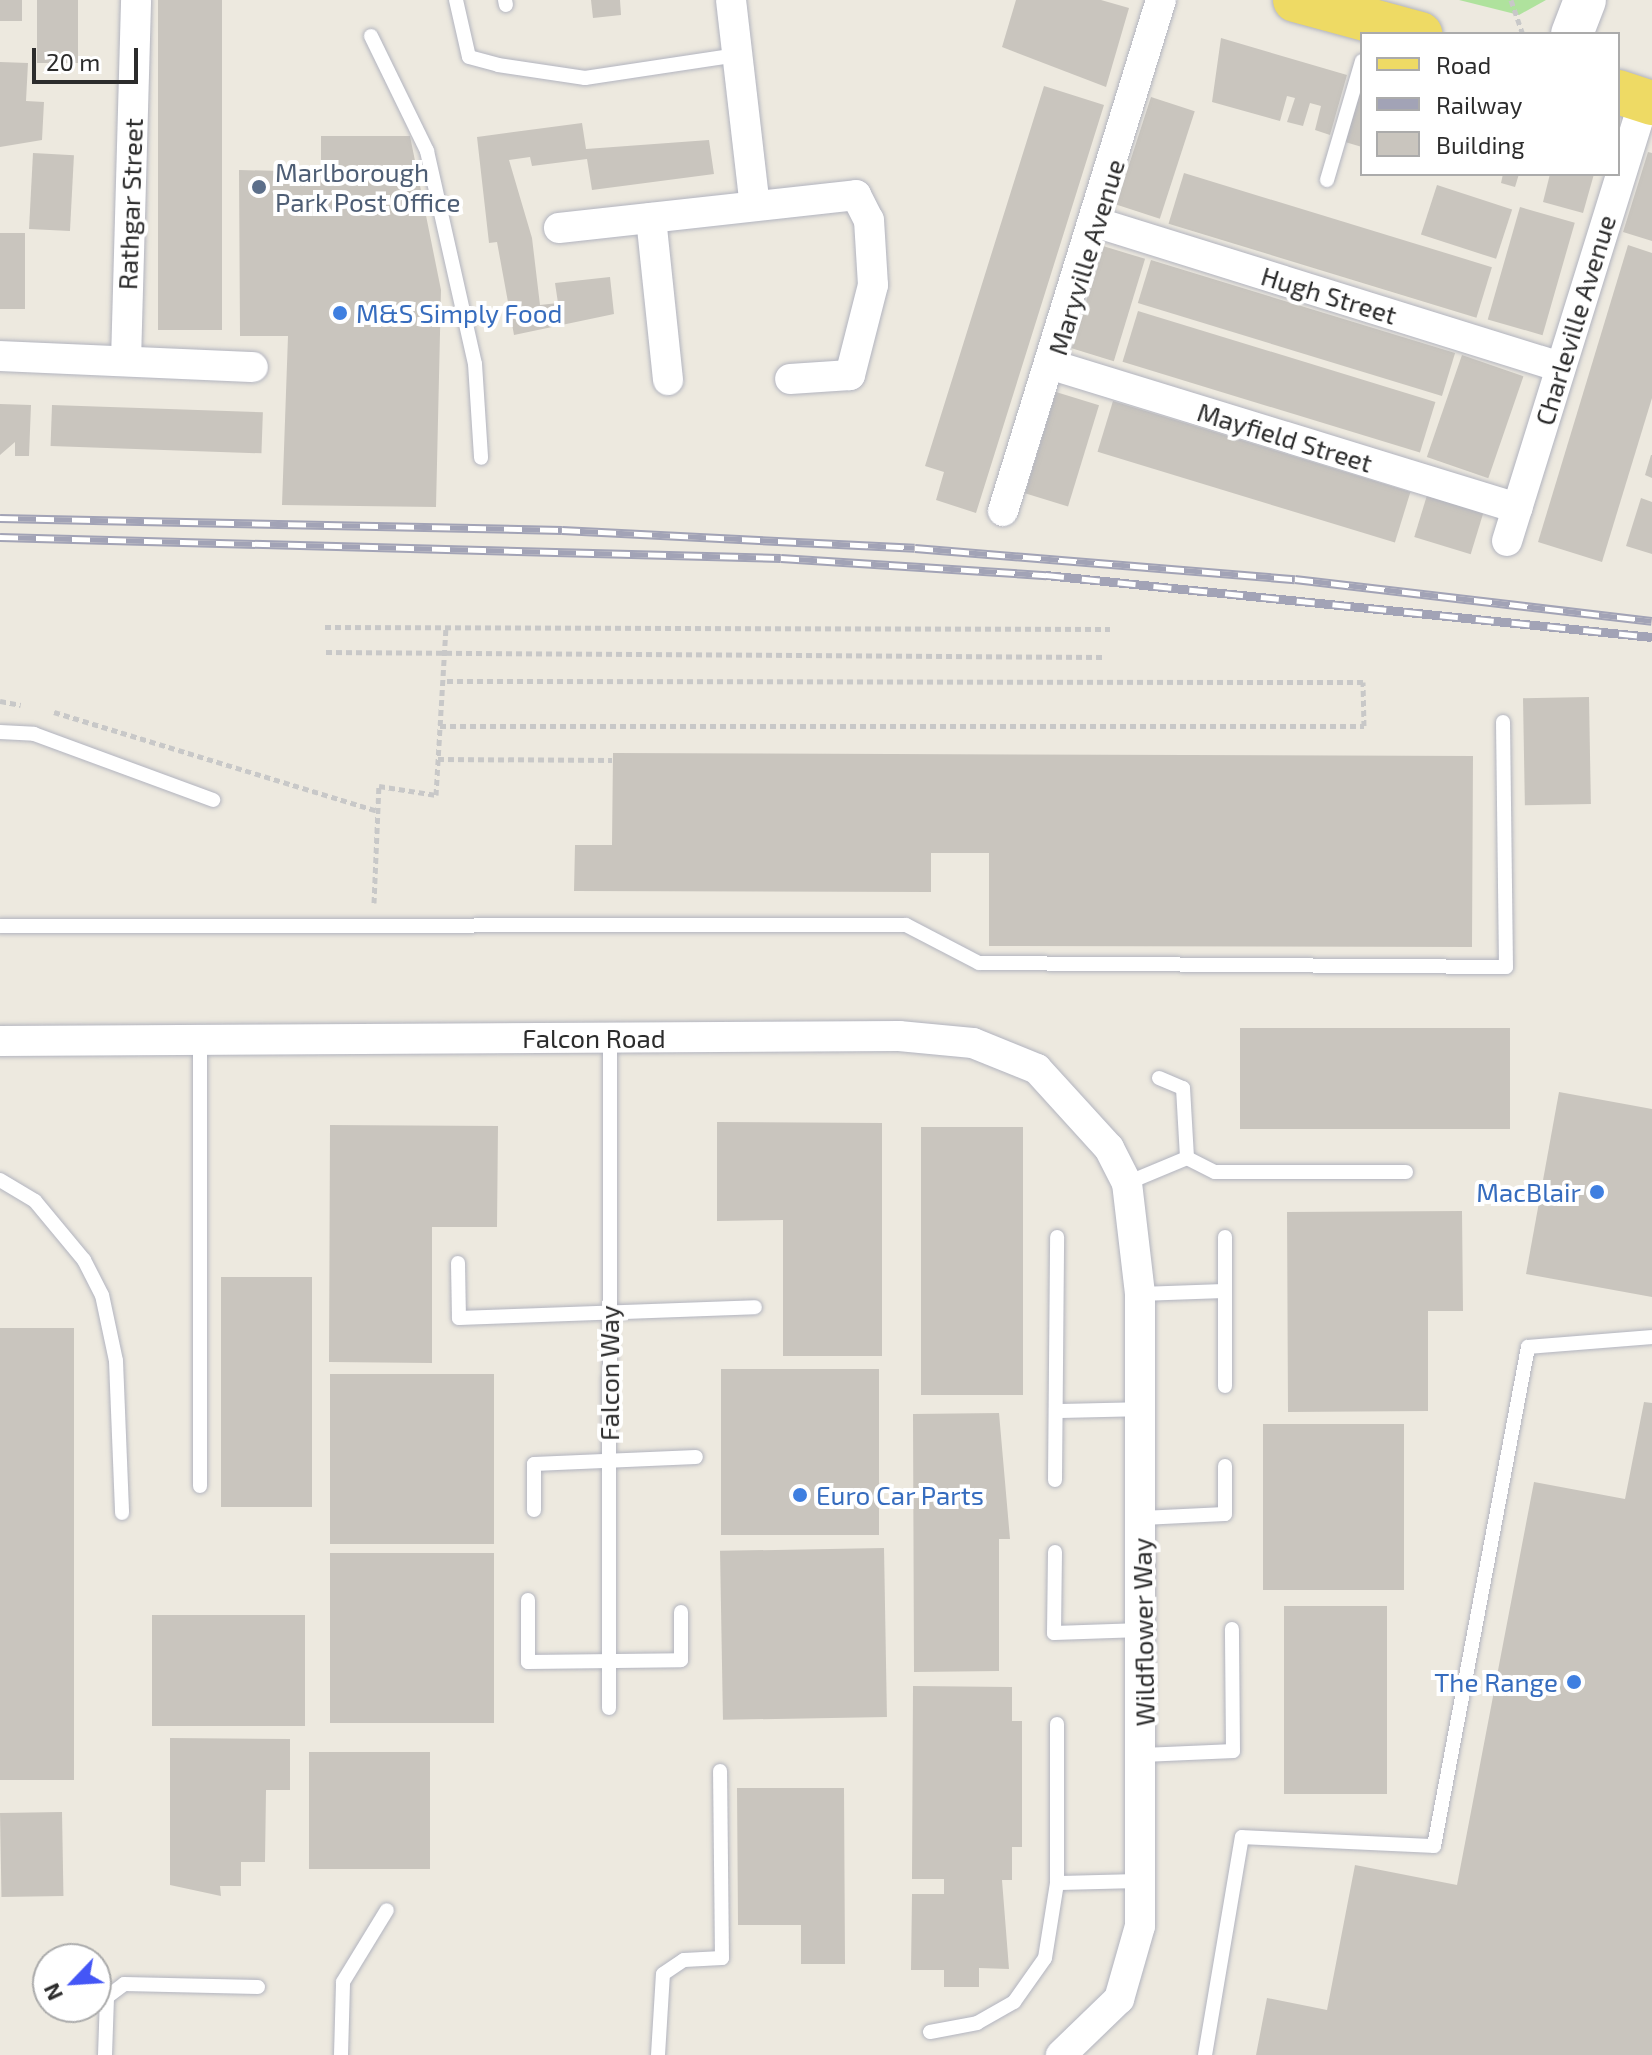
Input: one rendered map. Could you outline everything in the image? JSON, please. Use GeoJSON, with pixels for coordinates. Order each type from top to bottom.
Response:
{"type":"FeatureCollection","features":[{"type":"Feature","properties":{"kind":"main road"},"geometry":{"type":"LineString","coordinates":[[1295,0],[1360,34]]}},
{"type":"Feature","properties":{"kind":"street","name":"Rathgar Street"},"geometry":{"type":"LineString","coordinates":[[126,361],[136,0]]}},
{"type":"Feature","properties":{"kind":"street"},"geometry":{"type":"LineString","coordinates":[[731,0],[755,206]]}},
{"type":"Feature","properties":{"kind":"street","name":"Maryville Avenue"},"geometry":{"type":"LineString","coordinates":[[1003,511],[1098,223],[1161,0]]}},
{"type":"Feature","properties":{"kind":"street"},"geometry":{"type":"LineString","coordinates":[[1573,32],[1585,0]]}},
{"type":"Feature","properties":{"kind":"street","name":"Charleville Avenue"},"geometry":{"type":"LineString","coordinates":[[1620,160],[1638,98]]}},
{"type":"Feature","properties":{"kind":"street","name":"Charleville Avenue"},"geometry":{"type":"LineString","coordinates":[[1507,541],[1615,176]]}},
{"type":"Feature","properties":{"kind":"street"},"geometry":{"type":"LineString","coordinates":[[559,228],[856,195],[869,220],[873,285],[850,375],[790,379]]}},
{"type":"Feature","properties":{"kind":"street"},"geometry":{"type":"LineString","coordinates":[[651,218],[668,380]]}},
{"type":"Feature","properties":{"kind":"street","name":"Hugh Street"},"geometry":{"type":"LineString","coordinates":[[1098,223],[1560,367]]}},
{"type":"Feature","properties":{"kind":"street"},"geometry":{"type":"LineString","coordinates":[[0,356],[253,367]]}},
{"type":"Feature","properties":{"kind":"street","name":"Mayfield Street"},"geometry":{"type":"LineString","coordinates":[[1052,365],[1518,508]]}},
{"type":"Feature","properties":{"kind":"street","name":"Falcon Road"},"geometry":{"type":"LineString","coordinates":[[0,1041],[899,1036],[973,1043],[1037,1069],[1101,1138],[1127,1183]]}},
{"type":"Feature","properties":{"kind":"street","name":"Wildflower Way"},"geometry":{"type":"LineString","coordinates":[[1061,2055],[1119,1999],[1140,1926],[1144,1755],[1140,1294],[1127,1183]]}},
{"type":"Feature","properties":{"kind":"lane"},"geometry":{"type":"LineString","coordinates":[[456,0],[469,57],[498,65],[585,78],[737,55]]}},
{"type":"Feature","properties":{"kind":"lane"},"geometry":{"type":"LineString","coordinates":[[371,36],[427,151],[475,364],[481,458]]}},
{"type":"Feature","properties":{"kind":"lane"},"geometry":{"type":"LineString","coordinates":[[1327,180],[1360,69]]}},
{"type":"Feature","properties":{"kind":"lane"},"geometry":{"type":"LineString","coordinates":[[0,926],[906,925],[979,963],[1506,967],[1503,722]]}},
{"type":"Feature","properties":{"kind":"lane"},"geometry":{"type":"LineString","coordinates":[[0,732],[34,734],[213,800]]}},
{"type":"Feature","properties":{"kind":"lane","name":"Falcon Way"},"geometry":{"type":"LineString","coordinates":[[609,1708],[610,1038]]}},
{"type":"Feature","properties":{"kind":"lane"},"geometry":{"type":"LineString","coordinates":[[200,1042],[200,1486]]}},
{"type":"Feature","properties":{"kind":"lane"},"geometry":{"type":"LineString","coordinates":[[1159,1078],[1183,1088],[1187,1158]]}},
{"type":"Feature","properties":{"kind":"lane"},"geometry":{"type":"LineString","coordinates":[[1127,1183],[1187,1158],[1215,1172],[1406,1172]]}},
{"type":"Feature","properties":{"kind":"lane"},"geometry":{"type":"LineString","coordinates":[[0,1180],[35,1201],[84,1260],[102,1295],[116,1361],[122,1513]]}},
{"type":"Feature","properties":{"kind":"lane"},"geometry":{"type":"LineString","coordinates":[[1055,1480],[1057,1237]]}},
{"type":"Feature","properties":{"kind":"lane"},"geometry":{"type":"LineString","coordinates":[[1225,1237],[1225,1386]]}},
{"type":"Feature","properties":{"kind":"lane"},"geometry":{"type":"LineString","coordinates":[[458,1263],[459,1318],[755,1307]]}},
{"type":"Feature","properties":{"kind":"lane"},"geometry":{"type":"LineString","coordinates":[[1140,1294],[1224,1291]]}},
{"type":"Feature","properties":{"kind":"lane"},"geometry":{"type":"LineString","coordinates":[[1205,2055],[1242,1837],[1434,1846],[1528,1347],[1652,1337]]}},
{"type":"Feature","properties":{"kind":"lane"},"geometry":{"type":"LineString","coordinates":[[1056,1411],[1141,1409]]}},
{"type":"Feature","properties":{"kind":"lane"},"geometry":{"type":"LineString","coordinates":[[534,1510],[534,1464],[696,1457]]}},
{"type":"Feature","properties":{"kind":"lane"},"geometry":{"type":"LineString","coordinates":[[1142,1518],[1225,1514],[1225,1466]]}},
{"type":"Feature","properties":{"kind":"lane"},"geometry":{"type":"LineString","coordinates":[[1055,1552],[1054,1633],[1143,1630]]}},
{"type":"Feature","properties":{"kind":"lane"},"geometry":{"type":"LineString","coordinates":[[528,1600],[528,1662],[681,1660],[681,1612]]}},
{"type":"Feature","properties":{"kind":"lane"},"geometry":{"type":"LineString","coordinates":[[1144,1755],[1233,1751],[1232,1629]]}},
{"type":"Feature","properties":{"kind":"lane"},"geometry":{"type":"LineString","coordinates":[[930,2032],[977,2023],[1014,2002],[1045,1958],[1057,1883],[1057,1724]]}},
{"type":"Feature","properties":{"kind":"lane"},"geometry":{"type":"LineString","coordinates":[[658,2055],[663,1974],[684,1960],[722,1958],[720,1771]]}},
{"type":"Feature","properties":{"kind":"lane"},"geometry":{"type":"LineString","coordinates":[[1057,1883],[1141,1881]]}},
{"type":"Feature","properties":{"kind":"lane"},"geometry":{"type":"LineString","coordinates":[[341,2055],[343,1982],[387,1910]]}},
{"type":"Feature","properties":{"kind":"lane"},"geometry":{"type":"LineString","coordinates":[[105,2055],[107,1997],[124,1984],[258,1987]]}},
{"type":"Feature","properties":{"kind":"path"},"geometry":{"type":"LineString","coordinates":[[1511,0],[1522,32]]}},
{"type":"Feature","properties":{"kind":"path"},"geometry":{"type":"LineString","coordinates":[[325,627],[1110,629]]}},
{"type":"Feature","properties":{"kind":"path"},"geometry":{"type":"LineString","coordinates":[[372,924],[379,786],[436,795],[446,628]]}},
{"type":"Feature","properties":{"kind":"path"},"geometry":{"type":"LineString","coordinates":[[326,652],[445,656],[1106,657]]}},
{"type":"Feature","properties":{"kind":"path"},"geometry":{"type":"LineString","coordinates":[[440,726],[1364,726],[1363,682],[443,681]]}},
{"type":"Feature","properties":{"kind":"path"},"geometry":{"type":"LineString","coordinates":[[0,701],[29,707]]}},
{"type":"Feature","properties":{"kind":"path"},"geometry":{"type":"LineString","coordinates":[[43,710],[378,811]]}},
{"type":"Feature","properties":{"kind":"path"},"geometry":{"type":"LineString","coordinates":[[438,759],[612,760]]}},
{"type":"Feature","properties":{"kind":"green space"},"geometry":{"type":"Polygon","coordinates":[[[1459,0],[1546,0],[1519,15],[1459,0]]]}},
{"type":"Feature","properties":{"kind":"building"},"geometry":{"type":"Polygon","coordinates":[[[0,0],[22,0],[22,21],[0,21],[0,0]]]}},
{"type":"Feature","properties":{"kind":"building"},"geometry":{"type":"Polygon","coordinates":[[[37,0],[78,0],[78,63],[37,63],[37,0]]]}},
{"type":"Feature","properties":{"kind":"building"},"geometry":{"type":"Polygon","coordinates":[[[158,0],[222,0],[222,330],[158,330],[158,0]]]}},
{"type":"Feature","properties":{"kind":"building"},"geometry":{"type":"Polygon","coordinates":[[[591,0],[620,0],[621,15],[593,18],[591,0]]]}},
{"type":"Feature","properties":{"kind":"building"},"geometry":{"type":"Polygon","coordinates":[[[1016,0],[1101,0],[1129,8],[1106,87],[1002,47],[1016,0]]]}},
{"type":"Feature","properties":{"kind":"building"},"geometry":{"type":"Polygon","coordinates":[[[1221,38],[1347,75],[1330,135],[1315,130],[1321,106],[1310,103],[1303,126],[1287,122],[1295,98],[1287,96],[1280,121],[1212,102],[1221,38]]]}},
{"type":"Feature","properties":{"kind":"building"},"geometry":{"type":"Polygon","coordinates":[[[0,62],[28,63],[26,101],[44,102],[42,140],[0,147],[0,62]]]}},
{"type":"Feature","properties":{"kind":"building"},"geometry":{"type":"Polygon","coordinates":[[[1044,86],[1104,105],[976,513],[936,500],[944,472],[925,466],[1044,86]]]}},
{"type":"Feature","properties":{"kind":"building"},"geometry":{"type":"Polygon","coordinates":[[[1360,92],[1360,146],[1345,142],[1360,92]]]}},
{"type":"Feature","properties":{"kind":"building"},"geometry":{"type":"Polygon","coordinates":[[[1151,97],[1195,111],[1160,219],[1116,204],[1151,97]]]}},
{"type":"Feature","properties":{"kind":"building"},"geometry":{"type":"Polygon","coordinates":[[[582,123],[586,149],[709,140],[714,174],[592,190],[587,159],[532,166],[530,157],[509,160],[532,238],[540,305],[558,303],[555,283],[610,277],[614,314],[514,335],[497,242],[489,243],[477,137],[582,123]]]}},
{"type":"Feature","properties":{"kind":"building","name":"M&S Simply Food"},"geometry":{"type":"Polygon","coordinates":[[[321,136],[410,136],[441,290],[436,507],[282,505],[288,336],[240,336],[239,170],[321,172],[321,136]]]}},
{"type":"Feature","properties":{"kind":"building"},"geometry":{"type":"Polygon","coordinates":[[[1648,152],[1652,153],[1652,241],[1623,232],[1648,152]]]}},
{"type":"Feature","properties":{"kind":"building"},"geometry":{"type":"Polygon","coordinates":[[[33,153],[74,155],[70,231],[29,229],[33,153]]]}},
{"type":"Feature","properties":{"kind":"building"},"geometry":{"type":"Polygon","coordinates":[[[1184,173],[1492,267],[1476,318],[1169,224],[1184,173]]]}},
{"type":"Feature","properties":{"kind":"building"},"geometry":{"type":"Polygon","coordinates":[[[1503,176],[1518,176],[1515,187],[1501,183],[1503,176]]]}},
{"type":"Feature","properties":{"kind":"building"},"geometry":{"type":"Polygon","coordinates":[[[1550,176],[1593,176],[1583,213],[1543,202],[1550,176]]]}},
{"type":"Feature","properties":{"kind":"building"},"geometry":{"type":"Polygon","coordinates":[[[1437,185],[1512,209],[1496,259],[1421,234],[1437,185]]]}},
{"type":"Feature","properties":{"kind":"building"},"geometry":{"type":"Polygon","coordinates":[[[1520,207],[1575,223],[1543,335],[1488,319],[1520,207]]]}},
{"type":"Feature","properties":{"kind":"building"},"geometry":{"type":"Polygon","coordinates":[[[0,233],[25,233],[25,309],[0,309],[0,233]]]}},
{"type":"Feature","properties":{"kind":"building"},"geometry":{"type":"Polygon","coordinates":[[[1628,245],[1652,253],[1652,398],[1602,562],[1538,542],[1628,245]]]}},
{"type":"Feature","properties":{"kind":"building"},"geometry":{"type":"Polygon","coordinates":[[[1103,246],[1145,259],[1114,361],[1072,348],[1103,246]]]}},
{"type":"Feature","properties":{"kind":"building"},"geometry":{"type":"Polygon","coordinates":[[[1151,260],[1455,353],[1442,396],[1138,303],[1151,260]]]}},
{"type":"Feature","properties":{"kind":"building"},"geometry":{"type":"Polygon","coordinates":[[[1138,311],[1435,402],[1420,453],[1123,362],[1138,311]]]}},
{"type":"Feature","properties":{"kind":"building"},"geometry":{"type":"Polygon","coordinates":[[[1462,355],[1523,376],[1488,478],[1427,457],[1462,355]]]}},
{"type":"Feature","properties":{"kind":"building"},"geometry":{"type":"Polygon","coordinates":[[[1056,392],[1099,405],[1068,507],[1025,493],[1056,392]]]}},
{"type":"Feature","properties":{"kind":"building"},"geometry":{"type":"Polygon","coordinates":[[[1113,401],[1410,492],[1395,543],[1098,452],[1113,401]]]}},
{"type":"Feature","properties":{"kind":"building"},"geometry":{"type":"Polygon","coordinates":[[[0,404],[31,405],[29,456],[15,456],[15,442],[0,455],[0,404]]]}},
{"type":"Feature","properties":{"kind":"building"},"geometry":{"type":"Polygon","coordinates":[[[52,405],[263,412],[261,453],[51,446],[52,405]]]}},
{"type":"Feature","properties":{"kind":"building"},"geometry":{"type":"Polygon","coordinates":[[[1652,455],[1652,478],[1645,475],[1652,455]]]}},
{"type":"Feature","properties":{"kind":"building"},"geometry":{"type":"Polygon","coordinates":[[[1428,492],[1484,509],[1471,554],[1414,537],[1428,492]]]}},
{"type":"Feature","properties":{"kind":"building"},"geometry":{"type":"Polygon","coordinates":[[[1641,498],[1652,502],[1652,554],[1626,546],[1641,498]]]}},
{"type":"Feature","properties":{"kind":"building"},"geometry":{"type":"Polygon","coordinates":[[[1589,697],[1591,804],[1525,805],[1523,698],[1589,697]]]}},
{"type":"Feature","properties":{"kind":"building"},"geometry":{"type":"Polygon","coordinates":[[[613,753],[1473,756],[1472,947],[989,946],[989,853],[931,853],[931,892],[574,891],[575,845],[612,845],[613,753]]]}},
{"type":"Feature","properties":{"kind":"building"},"geometry":{"type":"Polygon","coordinates":[[[1240,1028],[1510,1028],[1510,1129],[1240,1129],[1240,1028]]]}},
{"type":"Feature","properties":{"kind":"building","name":"MacBlair"},"geometry":{"type":"Polygon","coordinates":[[[1559,1092],[1652,1109],[1652,1297],[1526,1274],[1559,1092]]]}},
{"type":"Feature","properties":{"kind":"building"},"geometry":{"type":"Polygon","coordinates":[[[717,1122],[882,1123],[882,1356],[783,1356],[783,1220],[717,1221],[717,1122]]]}},
{"type":"Feature","properties":{"kind":"building"},"geometry":{"type":"Polygon","coordinates":[[[330,1125],[498,1126],[497,1227],[432,1227],[432,1363],[329,1362],[330,1125]]]}},
{"type":"Feature","properties":{"kind":"building"},"geometry":{"type":"Polygon","coordinates":[[[921,1127],[1023,1127],[1023,1395],[921,1395],[921,1127]]]}},
{"type":"Feature","properties":{"kind":"building"},"geometry":{"type":"Polygon","coordinates":[[[1462,1211],[1463,1311],[1428,1311],[1428,1411],[1288,1412],[1287,1212],[1462,1211]]]}},
{"type":"Feature","properties":{"kind":"building"},"geometry":{"type":"Polygon","coordinates":[[[221,1277],[312,1277],[312,1507],[221,1507],[221,1277]]]}},
{"type":"Feature","properties":{"kind":"building"},"geometry":{"type":"Polygon","coordinates":[[[0,1328],[74,1328],[74,1780],[0,1780],[0,1328]]]}},
{"type":"Feature","properties":{"kind":"building"},"geometry":{"type":"Polygon","coordinates":[[[721,1369],[879,1369],[879,1535],[721,1535],[721,1369]]]}},
{"type":"Feature","properties":{"kind":"building"},"geometry":{"type":"Polygon","coordinates":[[[330,1374],[494,1374],[494,1544],[330,1544],[330,1374]]]}},
{"type":"Feature","properties":{"kind":"building","name":"The Range"},"geometry":{"type":"Polygon","coordinates":[[[1644,1402],[1652,1403],[1652,2055],[1256,2055],[1267,1998],[1327,2010],[1355,1865],[1457,1885],[1534,1482],[1625,1499],[1644,1402]]]}},
{"type":"Feature","properties":{"kind":"building"},"geometry":{"type":"Polygon","coordinates":[[[999,1413],[1010,1539],[999,1539],[999,1671],[914,1672],[913,1414],[999,1413]]]}},
{"type":"Feature","properties":{"kind":"building"},"geometry":{"type":"Polygon","coordinates":[[[1263,1424],[1404,1424],[1404,1590],[1263,1590],[1263,1424]]]}},
{"type":"Feature","properties":{"kind":"building"},"geometry":{"type":"Polygon","coordinates":[[[884,1548],[887,1717],[723,1720],[720,1551],[884,1548]]]}},
{"type":"Feature","properties":{"kind":"building"},"geometry":{"type":"Polygon","coordinates":[[[330,1553],[494,1553],[494,1723],[330,1723],[330,1553]]]}},
{"type":"Feature","properties":{"kind":"building"},"geometry":{"type":"Polygon","coordinates":[[[1284,1606],[1387,1606],[1387,1794],[1284,1794],[1284,1606]]]}},
{"type":"Feature","properties":{"kind":"building"},"geometry":{"type":"Polygon","coordinates":[[[152,1615],[305,1615],[305,1726],[152,1726],[152,1615]]]}},
{"type":"Feature","properties":{"kind":"building"},"geometry":{"type":"Polygon","coordinates":[[[913,1686],[1012,1687],[1012,1721],[1022,1721],[1022,1847],[1012,1847],[1012,1880],[1002,1880],[1009,1969],[979,1968],[979,1987],[944,1987],[944,1970],[911,1970],[912,1894],[944,1894],[944,1879],[912,1879],[913,1686]]]}},
{"type":"Feature","properties":{"kind":"building"},"geometry":{"type":"Polygon","coordinates":[[[170,1738],[290,1739],[290,1790],[266,1790],[265,1862],[241,1862],[241,1886],[220,1886],[221,1896],[170,1885],[170,1738]]]}},
{"type":"Feature","properties":{"kind":"building"},"geometry":{"type":"Polygon","coordinates":[[[309,1752],[430,1752],[430,1869],[309,1869],[309,1752]]]}},
{"type":"Feature","properties":{"kind":"building"},"geometry":{"type":"Polygon","coordinates":[[[737,1788],[844,1788],[845,1964],[801,1964],[801,1925],[738,1925],[737,1788]]]}},
{"type":"Feature","properties":{"kind":"building"},"geometry":{"type":"Polygon","coordinates":[[[62,1812],[63,1896],[1,1897],[0,1813],[62,1812]]]}},
{"type":"Feature","properties":{"kind":"railway"},"geometry":{"type":"LineString","coordinates":[[0,518],[562,530],[915,548],[1295,579],[1652,621]]}},
{"type":"Feature","properties":{"kind":"railway"},"geometry":{"type":"LineString","coordinates":[[0,537],[781,558],[1046,575],[1652,637]]}},
{"type":"Feature","properties":{"kind":"place","name":"Marlborough Park Post Office"},"geometry":{"type":"Point","coordinates":[259,187]}},
{"type":"Feature","properties":{"kind":"place","name":"M&S Simply Food"},"geometry":{"type":"Point","coordinates":[340,313]}},
{"type":"Feature","properties":{"kind":"place","name":"MacBlair"},"geometry":{"type":"Point","coordinates":[1597,1192]}},
{"type":"Feature","properties":{"kind":"place","name":"Euro Car Parts"},"geometry":{"type":"Point","coordinates":[800,1495]}},
{"type":"Feature","properties":{"kind":"place","name":"The Range"},"geometry":{"type":"Point","coordinates":[1574,1682]}}]}
